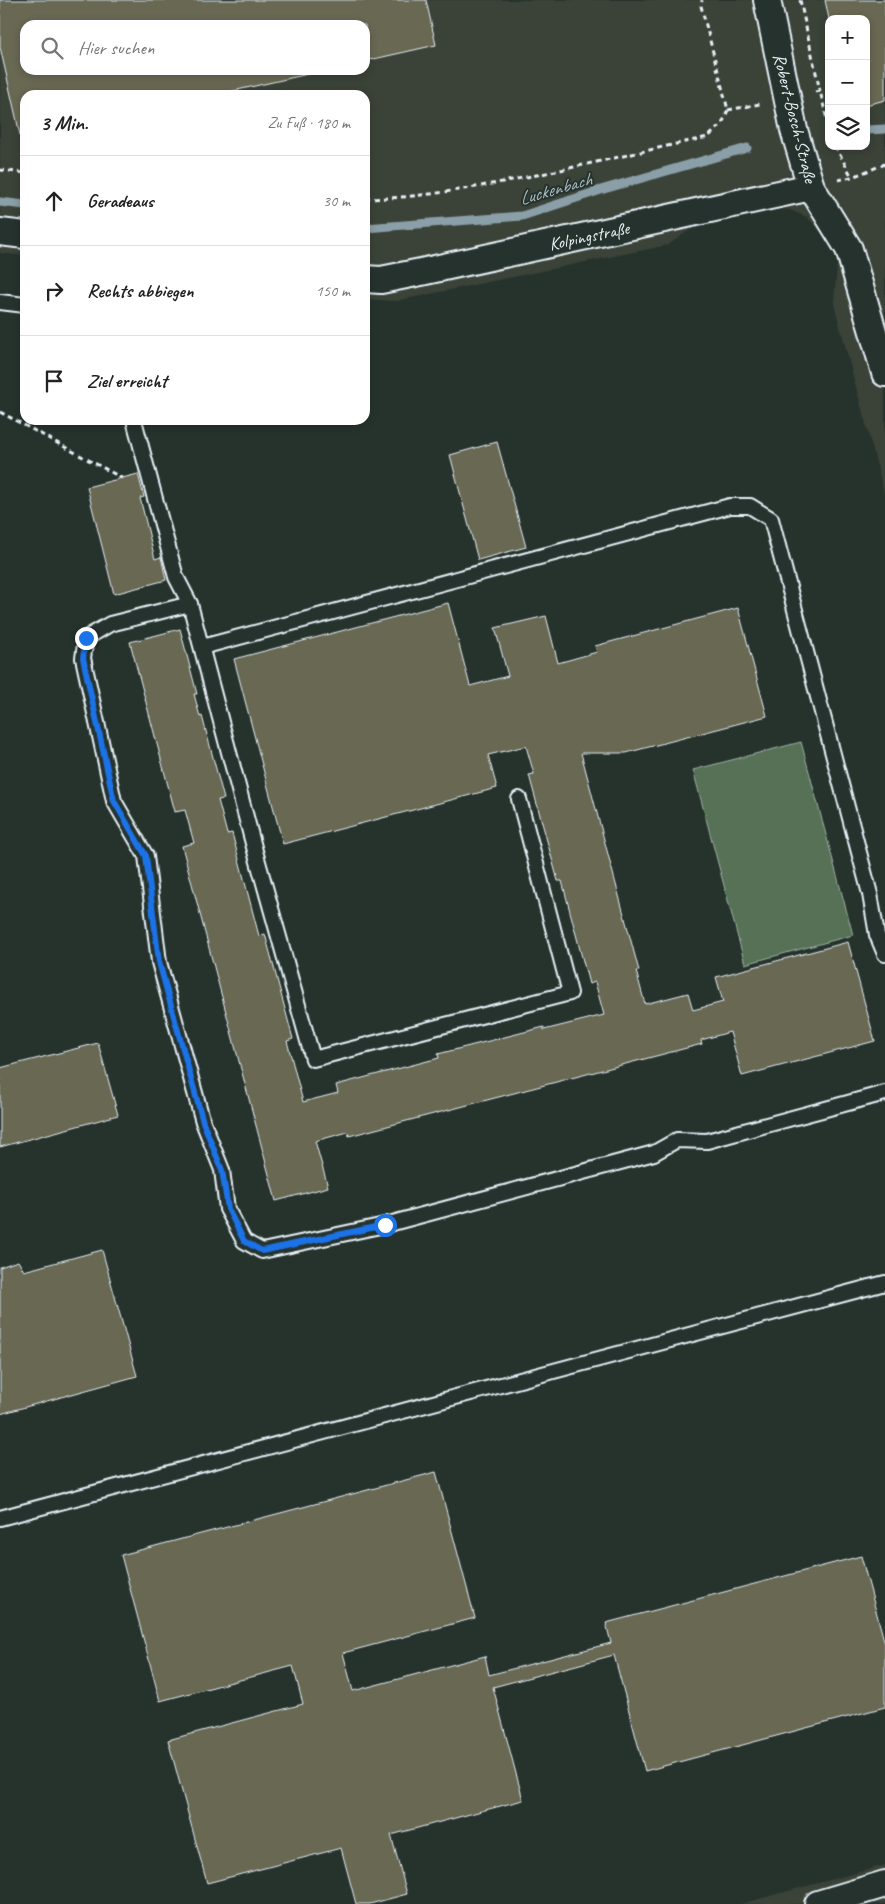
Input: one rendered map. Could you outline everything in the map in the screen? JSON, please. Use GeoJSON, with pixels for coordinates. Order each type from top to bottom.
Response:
{"type":"FeatureCollection","features":[{"type":"Feature","properties":{"kind":"street","name":"Robert-Bosch-Straße"},"geometry":{"type":"LineString","coordinates":[[767,0],[794,130],[811,187],[849,249],[885,373]]}},
{"type":"Feature","properties":{"kind":"street","name":"Kolpingstraße"},"geometry":{"type":"LineString","coordinates":[[370,279],[380,280],[422,272],[811,187]]}},
{"type":"Feature","properties":{"kind":"street"},"geometry":{"type":"LineString","coordinates":[[0,232],[20,234]]}},
{"type":"Feature","properties":{"kind":"street"},"geometry":{"type":"LineString","coordinates":[[818,1904],[885,1884]]}},
{"type":"Feature","properties":{"kind":"lane"},"geometry":{"type":"LineString","coordinates":[[0,302],[20,304]]}},
{"type":"Feature","properties":{"kind":"lane"},"geometry":{"type":"LineString","coordinates":[[135,425],[176,577],[190,604],[202,646],[255,852],[313,1059],[570,994],[519,799]]}},
{"type":"Feature","properties":{"kind":"lane"},"geometry":{"type":"LineString","coordinates":[[202,646],[730,506],[750,506],[771,519],[870,894],[877,935],[885,954]]}},
{"type":"Feature","properties":{"kind":"lane"},"geometry":{"type":"LineString","coordinates":[[190,604],[110,624],[86,638],[83,658],[114,801],[146,856],[159,962],[203,1122],[222,1170],[228,1209],[244,1241],[262,1251],[385,1225],[654,1153],[678,1140],[707,1141],[885,1093]]}},
{"type":"Feature","properties":{"kind":"lane"},"geometry":{"type":"LineString","coordinates":[[0,1518],[885,1283]]}},
{"type":"Feature","properties":{"kind":"path"},"geometry":{"type":"LineString","coordinates":[[370,199],[391,199],[466,189],[579,167],[708,137],[722,124],[728,110],[701,6],[702,0]]}},
{"type":"Feature","properties":{"kind":"path"},"geometry":{"type":"LineString","coordinates":[[800,0],[820,91]]}},
{"type":"Feature","properties":{"kind":"path"},"geometry":{"type":"LineString","coordinates":[[837,150],[852,177]]}},
{"type":"Feature","properties":{"kind":"path"},"geometry":{"type":"LineString","coordinates":[[811,187],[852,177],[885,164]]}},
{"type":"Feature","properties":{"kind":"path"},"geometry":{"type":"LineString","coordinates":[[0,170],[20,172]]}},
{"type":"Feature","properties":{"kind":"path"},"geometry":{"type":"LineString","coordinates":[[1,411],[20,422]]}},
{"type":"Feature","properties":{"kind":"path"},"geometry":{"type":"LineString","coordinates":[[26,425],[122,478]]}},
{"type":"Feature","properties":{"kind":"shaded area"},"geometry":{"type":"Polygon","coordinates":[[[0,0],[885,0],[885,496],[834,304],[838,250],[807,217],[790,210],[763,207],[701,222],[668,245],[396,301],[370,299],[370,90],[20,90],[20,255],[0,253],[0,0]]]}},
{"type":"Feature","properties":{"kind":"shaded area"},"geometry":{"type":"Polygon","coordinates":[[[885,1865],[885,1904],[740,1904],[885,1865]]]}},
{"type":"Feature","properties":{"kind":"green space"},"geometry":{"type":"Polygon","coordinates":[[[801,742],[853,935],[745,964],[693,770],[801,742]]]}},
{"type":"Feature","properties":{"kind":"building"},"geometry":{"type":"Polygon","coordinates":[[[0,0],[426,0],[436,45],[370,60],[370,20],[20,20],[20,75],[304,75],[237,90],[20,90],[20,135],[0,47],[0,0]]]}},
{"type":"Feature","properties":{"kind":"building"},"geometry":{"type":"Polygon","coordinates":[[[825,0],[885,0],[885,100],[870,104],[870,15],[828,15],[825,0]]]}},
{"type":"Feature","properties":{"kind":"building"},"geometry":{"type":"Polygon","coordinates":[[[497,442],[526,547],[478,560],[450,455],[497,442]]]}},
{"type":"Feature","properties":{"kind":"building"},"geometry":{"type":"Polygon","coordinates":[[[138,474],[144,497],[140,498],[155,559],[161,557],[166,580],[114,594],[87,487],[138,474]]]}},
{"type":"Feature","properties":{"kind":"building"},"geometry":{"type":"Polygon","coordinates":[[[448,603],[470,686],[508,676],[495,628],[546,616],[558,663],[597,652],[595,646],[738,608],[767,716],[626,753],[581,753],[639,971],[636,971],[645,1004],[688,993],[693,1010],[723,1002],[716,977],[848,942],[875,1041],[742,1076],[730,1032],[701,1040],[702,1044],[349,1136],[348,1132],[315,1141],[328,1187],[276,1201],[182,846],[194,843],[185,810],[175,812],[130,642],[180,629],[197,694],[194,694],[200,717],[202,716],[224,799],[218,800],[227,834],[232,833],[259,936],[265,934],[293,1039],[287,1041],[303,1102],[338,1093],[336,1085],[439,1058],[438,1054],[544,1027],[544,1030],[604,1015],[595,982],[589,984],[562,881],[558,881],[529,775],[534,774],[526,746],[488,755],[497,788],[283,844],[234,659],[448,603]]]}},
{"type":"Feature","properties":{"kind":"building"},"geometry":{"type":"Polygon","coordinates":[[[98,1043],[118,1115],[0,1147],[0,1068],[98,1043]]]}},
{"type":"Feature","properties":{"kind":"building"},"geometry":{"type":"Polygon","coordinates":[[[102,1250],[137,1376],[0,1414],[0,1267],[18,1261],[24,1271],[102,1250]]]}},
{"type":"Feature","properties":{"kind":"building"},"geometry":{"type":"Polygon","coordinates":[[[436,1472],[475,1618],[343,1653],[353,1691],[485,1656],[489,1675],[611,1643],[606,1623],[861,1556],[885,1644],[885,1707],[645,1771],[614,1655],[493,1687],[523,1800],[391,1835],[407,1894],[370,1904],[356,1904],[341,1848],[207,1883],[168,1740],[303,1704],[293,1666],[160,1701],[121,1555],[436,1472]]]}},
{"type":"Feature","properties":{"kind":"waterway","name":"Luckenbach"},"geometry":{"type":"LineString","coordinates":[[870,130],[885,129]]}},
{"type":"Feature","properties":{"kind":"waterway","name":"Luckenbach"},"geometry":{"type":"LineString","coordinates":[[370,228],[522,216],[604,189],[747,148]]}},
{"type":"Feature","properties":{"kind":"waterway","name":"Luckenbach"},"geometry":{"type":"LineString","coordinates":[[0,202],[20,204]]}},
{"type":"Feature","properties":{"kind":"route"},"geometry":{"type":"LineString","coordinates":[[86,638],[83,658],[114,801],[146,856],[159,962],[203,1122],[222,1170],[228,1209],[244,1241],[262,1251],[385,1225]]}}]}
